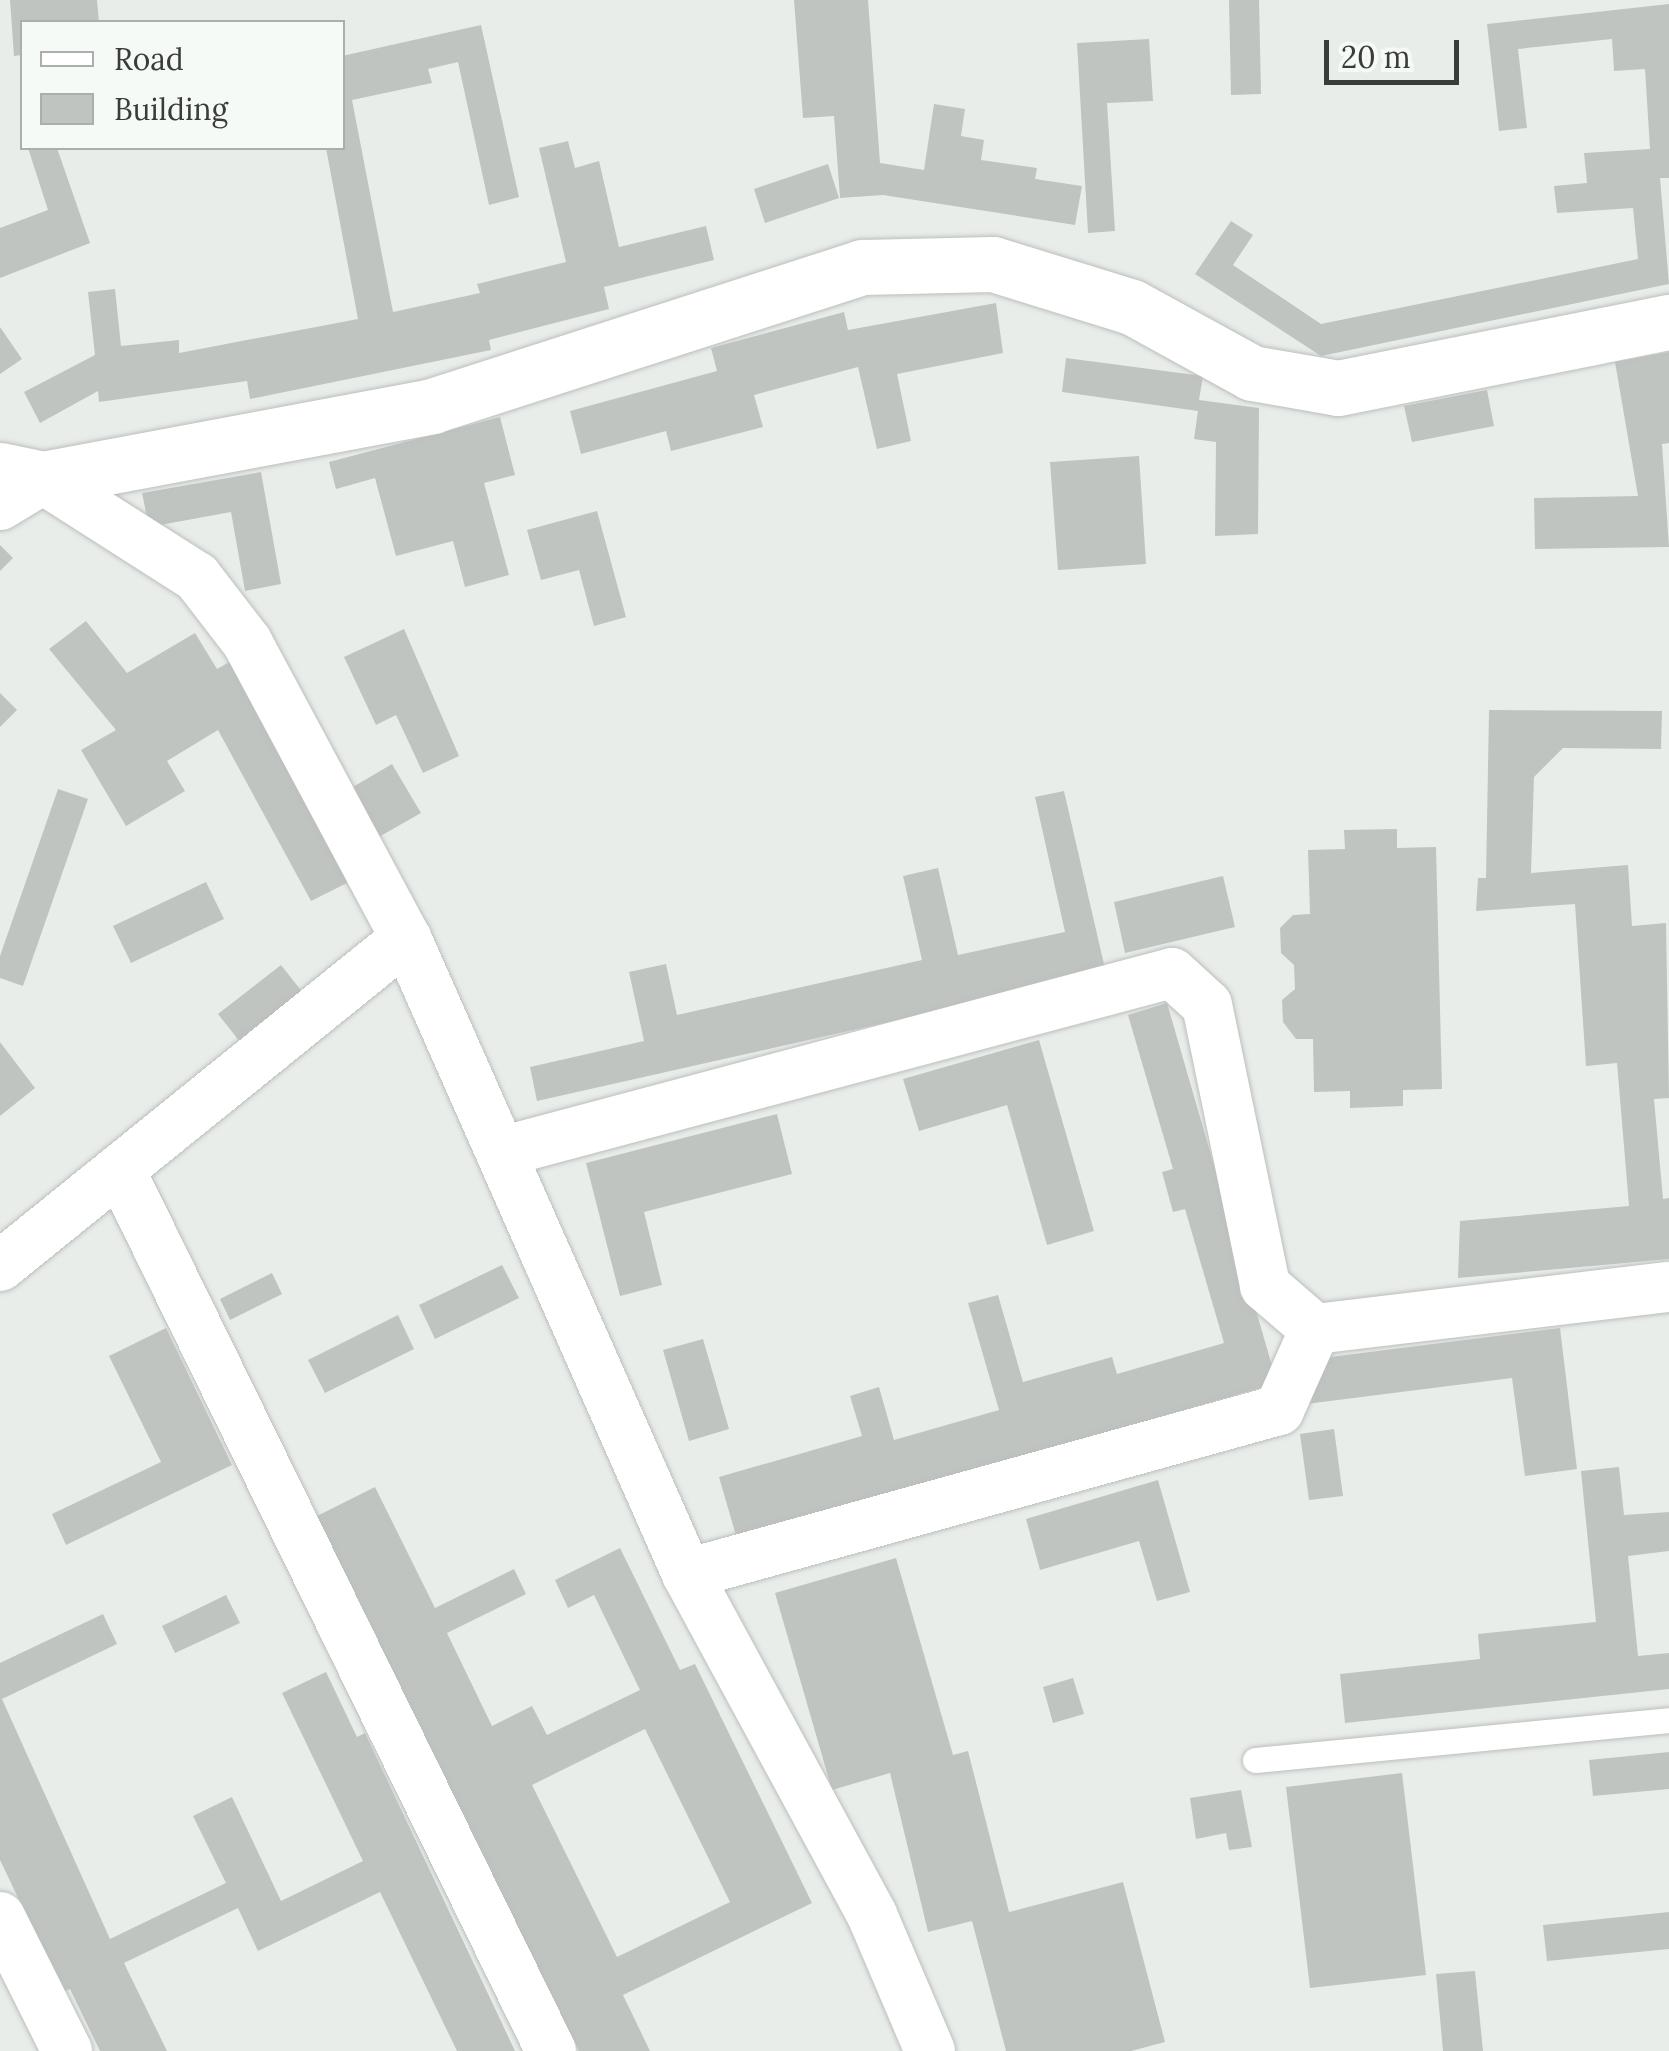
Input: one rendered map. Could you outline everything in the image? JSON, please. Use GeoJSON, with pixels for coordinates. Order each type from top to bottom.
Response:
{"type":"FeatureCollection","features":[{"type":"Feature","properties":{"kind":"street"},"geometry":{"type":"LineString","coordinates":[[14,485],[432,406],[862,267],[993,264],[1132,307],[1252,373],[1338,388],[1669,322]]}},
{"type":"Feature","properties":{"kind":"street"},"geometry":{"type":"LineString","coordinates":[[14,485],[197,577],[247,642],[406,938],[687,1574],[872,1915],[930,2051]]}},
{"type":"Feature","properties":{"kind":"street"},"geometry":{"type":"LineString","coordinates":[[0,1266],[406,938]]}},
{"type":"Feature","properties":{"kind":"street"},"geometry":{"type":"LineString","coordinates":[[500,1152],[1172,973],[1207,1005],[1266,1286],[1315,1329],[1669,1288]]}},
{"type":"Feature","properties":{"kind":"street"},"geometry":{"type":"LineString","coordinates":[[120,1170],[551,2051]]}},
{"type":"Feature","properties":{"kind":"street"},"geometry":{"type":"LineString","coordinates":[[687,1574],[1278,1410],[1315,1329]]}},
{"type":"Feature","properties":{"kind":"street"},"geometry":{"type":"LineString","coordinates":[[0,1917],[67,2051]]}},
{"type":"Feature","properties":{"kind":"lane"},"geometry":{"type":"LineString","coordinates":[[1255,1760],[1669,1720]]}},
{"type":"Feature","properties":{"kind":"building"},"geometry":{"type":"Polygon","coordinates":[[[10,0],[97,0],[99,20],[20,20],[20,55],[14,56],[10,0]]]}},
{"type":"Feature","properties":{"kind":"building"},"geometry":{"type":"Polygon","coordinates":[[[794,0],[868,0],[880,163],[924,170],[934,104],[965,109],[961,136],[984,140],[981,160],[1037,168],[1035,179],[1082,186],[1075,225],[883,195],[840,198],[834,116],[803,118],[794,0]]]}},
{"type":"Feature","properties":{"kind":"building"},"geometry":{"type":"Polygon","coordinates":[[[1229,0],[1259,0],[1261,94],[1231,95],[1229,0]]]}},
{"type":"Feature","properties":{"kind":"building"},"geometry":{"type":"Polygon","coordinates":[[[1669,4],[1669,178],[1660,178],[1669,284],[1321,356],[1195,274],[1231,221],[1253,235],[1233,265],[1321,324],[1638,259],[1633,208],[1557,213],[1554,186],[1587,183],[1584,153],[1650,149],[1645,69],[1614,71],[1612,39],[1518,49],[1527,128],[1499,131],[1487,24],[1669,4]]]}},
{"type":"Feature","properties":{"kind":"building"},"geometry":{"type":"Polygon","coordinates":[[[481,25],[519,197],[489,205],[458,62],[428,69],[432,83],[352,100],[393,312],[480,293],[477,284],[566,262],[539,148],[568,141],[575,168],[599,161],[619,247],[706,226],[714,260],[604,287],[609,309],[489,340],[491,350],[250,399],[247,381],[99,402],[98,391],[40,423],[24,392],[95,355],[88,292],[115,289],[121,346],[179,340],[179,353],[358,319],[326,150],[345,150],[345,55],[481,25]]]}},
{"type":"Feature","properties":{"kind":"building"},"geometry":{"type":"Polygon","coordinates":[[[1149,39],[1153,101],[1107,103],[1115,231],[1088,233],[1077,43],[1149,39]]]}},
{"type":"Feature","properties":{"kind":"building"},"geometry":{"type":"Polygon","coordinates":[[[29,150],[58,150],[90,243],[0,278],[0,228],[48,210],[29,150]]]}},
{"type":"Feature","properties":{"kind":"building"},"geometry":{"type":"Polygon","coordinates":[[[828,164],[839,198],[765,223],[754,189],[828,164]]]}},
{"type":"Feature","properties":{"kind":"building"},"geometry":{"type":"Polygon","coordinates":[[[996,303],[1003,353],[897,374],[911,441],[877,449],[858,367],[754,395],[763,427],[671,451],[666,431],[581,454],[570,411],[717,371],[711,348],[844,312],[848,330],[996,303]]]}},
{"type":"Feature","properties":{"kind":"building"},"geometry":{"type":"Polygon","coordinates":[[[0,327],[22,359],[0,374],[0,327]]]}},
{"type":"Feature","properties":{"kind":"building"},"geometry":{"type":"Polygon","coordinates":[[[1669,352],[1669,443],[1662,444],[1669,547],[1535,549],[1534,498],[1638,496],[1615,362],[1669,352]]]}},
{"type":"Feature","properties":{"kind":"building"},"geometry":{"type":"Polygon","coordinates":[[[1066,358],[1203,376],[1199,400],[1259,408],[1258,534],[1215,536],[1216,442],[1194,439],[1198,411],[1062,392],[1066,358]]]}},
{"type":"Feature","properties":{"kind":"building"},"geometry":{"type":"Polygon","coordinates":[[[1487,390],[1494,426],[1412,442],[1404,406],[1487,390]]]}},
{"type":"Feature","properties":{"kind":"building"},"geometry":{"type":"Polygon","coordinates":[[[500,417],[515,475],[484,483],[509,575],[465,587],[453,541],[396,556],[375,478],[336,489],[329,462],[500,417]]]}},
{"type":"Feature","properties":{"kind":"building"},"geometry":{"type":"Polygon","coordinates":[[[1139,456],[1146,564],[1058,570],[1050,462],[1139,456]]]}},
{"type":"Feature","properties":{"kind":"building"},"geometry":{"type":"Polygon","coordinates":[[[261,472],[281,584],[245,591],[231,512],[149,527],[142,493],[261,472]]]}},
{"type":"Feature","properties":{"kind":"building"},"geometry":{"type":"Polygon","coordinates":[[[597,511],[626,617],[594,626],[579,570],[541,580],[527,530],[597,511]]]}},
{"type":"Feature","properties":{"kind":"building"},"geometry":{"type":"Polygon","coordinates":[[[0,545],[13,558],[0,571],[0,545]]]}},
{"type":"Feature","properties":{"kind":"building"},"geometry":{"type":"Polygon","coordinates":[[[86,621],[127,673],[195,633],[217,669],[235,659],[357,878],[311,901],[218,730],[167,761],[185,791],[126,826],[81,750],[116,730],[49,649],[86,621]]]}},
{"type":"Feature","properties":{"kind":"building"},"geometry":{"type":"Polygon","coordinates":[[[404,629],[459,756],[423,773],[396,715],[376,725],[344,657],[404,629]]]}},
{"type":"Feature","properties":{"kind":"building"},"geometry":{"type":"Polygon","coordinates":[[[0,693],[17,710],[0,727],[0,693]]]}},
{"type":"Feature","properties":{"kind":"building"},"geometry":{"type":"Polygon","coordinates":[[[1489,710],[1662,711],[1661,749],[1563,748],[1534,777],[1531,873],[1628,865],[1632,926],[1666,923],[1669,1098],[1654,1099],[1663,1199],[1669,1198],[1669,1259],[1458,1278],[1460,1221],[1629,1206],[1617,1063],[1586,1066],[1575,904],[1476,911],[1478,878],[1486,878],[1489,710]]]}},
{"type":"Feature","properties":{"kind":"building"},"geometry":{"type":"Polygon","coordinates":[[[392,764],[421,813],[370,842],[341,794],[392,764]]]}},
{"type":"Feature","properties":{"kind":"building"},"geometry":{"type":"Polygon","coordinates":[[[58,789],[88,799],[23,986],[0,978],[0,956],[58,789]]]}},
{"type":"Feature","properties":{"kind":"building"},"geometry":{"type":"Polygon","coordinates":[[[1064,791],[1106,973],[537,1101],[530,1067],[644,1041],[629,972],[666,964],[677,1015],[922,960],[903,876],[938,868],[958,955],[1065,932],[1035,797],[1064,791]]]}},
{"type":"Feature","properties":{"kind":"building"},"geometry":{"type":"Polygon","coordinates":[[[1397,829],[1397,848],[1436,847],[1442,1089],[1403,1090],[1403,1106],[1350,1108],[1350,1091],[1314,1092],[1313,1039],[1296,1039],[1283,1022],[1282,1000],[1295,989],[1294,965],[1281,953],[1280,928],[1293,915],[1310,914],[1308,850],[1345,849],[1344,830],[1397,829]]]}},
{"type":"Feature","properties":{"kind":"building"},"geometry":{"type":"Polygon","coordinates":[[[1223,876],[1235,927],[1125,953],[1114,902],[1223,876]]]}},
{"type":"Feature","properties":{"kind":"building"},"geometry":{"type":"Polygon","coordinates":[[[206,882],[224,919],[131,963],[113,926],[206,882]]]}},
{"type":"Feature","properties":{"kind":"building"},"geometry":{"type":"Polygon","coordinates":[[[281,965],[307,998],[244,1047],[218,1014],[281,965]]]}},
{"type":"Feature","properties":{"kind":"building"},"geometry":{"type":"Polygon","coordinates":[[[1167,1003],[1277,1383],[737,1539],[719,1477],[862,1436],[850,1396],[879,1387],[894,1440],[999,1410],[968,1303],[998,1295],[1023,1382],[1112,1357],[1117,1374],[1224,1343],[1185,1209],[1173,1212],[1162,1172],[1173,1169],[1128,1015],[1167,1003]]]}},
{"type":"Feature","properties":{"kind":"building"},"geometry":{"type":"Polygon","coordinates":[[[1039,1040],[1094,1231],[1047,1245],[1007,1105],[919,1131],[903,1079],[1039,1040]]]}},
{"type":"Feature","properties":{"kind":"building"},"geometry":{"type":"Polygon","coordinates":[[[0,1042],[35,1088],[0,1116],[0,1042]]]}},
{"type":"Feature","properties":{"kind":"building"},"geometry":{"type":"Polygon","coordinates":[[[777,1114],[792,1174],[644,1212],[662,1285],[620,1296],[586,1163],[777,1114]]]}},
{"type":"Feature","properties":{"kind":"building"},"geometry":{"type":"Polygon","coordinates":[[[502,1265],[519,1298],[435,1339],[419,1305],[502,1265]]]}},
{"type":"Feature","properties":{"kind":"building"},"geometry":{"type":"Polygon","coordinates":[[[272,1273],[282,1294],[230,1320],[220,1299],[272,1273]]]}},
{"type":"Feature","properties":{"kind":"building"},"geometry":{"type":"Polygon","coordinates":[[[398,1315],[414,1349],[325,1393],[308,1360],[398,1315]]]}},
{"type":"Feature","properties":{"kind":"building"},"geometry":{"type":"Polygon","coordinates":[[[166,1328],[232,1465],[66,1545],[52,1514],[161,1462],[109,1356],[166,1328]]]}},
{"type":"Feature","properties":{"kind":"building"},"geometry":{"type":"Polygon","coordinates":[[[1560,1328],[1577,1469],[1525,1476],[1512,1378],[1306,1404],[1330,1357],[1560,1328]]]}},
{"type":"Feature","properties":{"kind":"building"},"geometry":{"type":"Polygon","coordinates":[[[703,1339],[729,1429],[689,1441],[663,1350],[703,1339]]]}},
{"type":"Feature","properties":{"kind":"building"},"geometry":{"type":"Polygon","coordinates":[[[1334,1429],[1343,1496],[1309,1500],[1300,1434],[1334,1429]]]}},
{"type":"Feature","properties":{"kind":"building"},"geometry":{"type":"Polygon","coordinates":[[[1619,1467],[1624,1515],[1669,1512],[1669,1551],[1628,1556],[1638,1656],[1669,1653],[1669,1689],[1345,1723],[1340,1674],[1480,1659],[1478,1634],[1596,1622],[1581,1471],[1619,1467]]]}},
{"type":"Feature","properties":{"kind":"building"},"geometry":{"type":"Polygon","coordinates":[[[1158,1480],[1190,1592],[1157,1601],[1139,1541],[1040,1570],[1026,1519],[1158,1480]]]}},
{"type":"Feature","properties":{"kind":"building"},"geometry":{"type":"Polygon","coordinates":[[[375,1487],[435,1608],[514,1569],[526,1594],[447,1633],[492,1726],[532,1706],[547,1735],[640,1690],[594,1595],[568,1608],[555,1580],[620,1548],[680,1670],[695,1664],[812,1903],[623,1995],[650,2051],[579,2051],[315,1517],[375,1487]],[[645,1729],[532,1785],[617,1957],[730,1902],[645,1729]]]}},
{"type":"Feature","properties":{"kind":"building"},"geometry":{"type":"Polygon","coordinates":[[[896,1558],[953,1755],[968,1751],[1009,1912],[1123,1882],[1165,2042],[1131,2051],[1006,2051],[972,1921],[928,1932],[890,1773],[832,1790],[775,1593],[896,1558]]]}},
{"type":"Feature","properties":{"kind":"building"},"geometry":{"type":"Polygon","coordinates":[[[226,1595],[240,1623],[175,1653],[162,1626],[226,1595]]]}},
{"type":"Feature","properties":{"kind":"building"},"geometry":{"type":"Polygon","coordinates":[[[103,1614],[117,1644],[2,1699],[110,1939],[226,1883],[193,1816],[232,1797],[281,1901],[363,1861],[282,1693],[326,1672],[357,1737],[365,1733],[515,2051],[457,2051],[380,1892],[258,1951],[238,1908],[124,1963],[167,2051],[100,2051],[70,1989],[63,1992],[0,1860],[0,1663],[103,1614]]]}},
{"type":"Feature","properties":{"kind":"building"},"geometry":{"type":"Polygon","coordinates":[[[1073,1678],[1084,1714],[1053,1723],[1043,1687],[1073,1678]]]}},
{"type":"Feature","properties":{"kind":"building"},"geometry":{"type":"Polygon","coordinates":[[[1669,1752],[1669,1789],[1593,1796],[1589,1760],[1669,1752]]]}},
{"type":"Feature","properties":{"kind":"building"},"geometry":{"type":"Polygon","coordinates":[[[1402,1773],[1426,1975],[1310,1988],[1286,1787],[1402,1773]]]}},
{"type":"Feature","properties":{"kind":"building"},"geometry":{"type":"Polygon","coordinates":[[[1241,1790],[1252,1847],[1229,1850],[1226,1833],[1196,1839],[1190,1798],[1241,1790]]]}},
{"type":"Feature","properties":{"kind":"building"},"geometry":{"type":"Polygon","coordinates":[[[1669,1912],[1669,1949],[1547,1961],[1543,1925],[1669,1912]]]}},
{"type":"Feature","properties":{"kind":"building"},"geometry":{"type":"Polygon","coordinates":[[[1475,1971],[1483,2051],[1443,2051],[1436,1974],[1475,1971]]]}}]}
